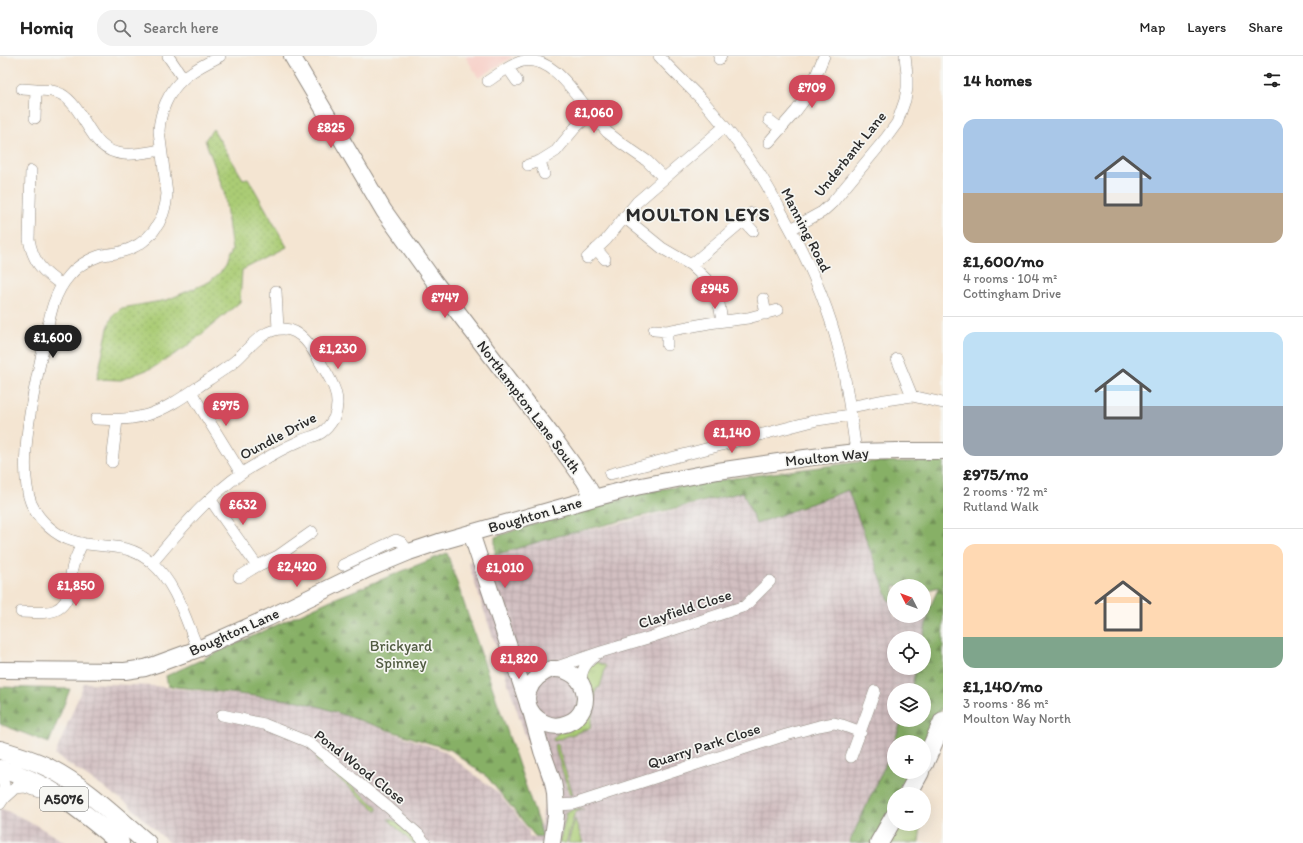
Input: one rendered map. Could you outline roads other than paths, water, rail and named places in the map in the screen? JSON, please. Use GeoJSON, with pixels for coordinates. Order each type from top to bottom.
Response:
{"type":"FeatureCollection","features":[{"type":"Feature","properties":{"kind":"main road"},"geometry":{"type":"LineString","coordinates":[[931,748],[943,721]]}},
{"type":"Feature","properties":{"kind":"main road"},"geometry":{"type":"LineString","coordinates":[[0,750],[27,758],[48,767],[66,778],[88,793],[147,843]]}},
{"type":"Feature","properties":{"kind":"main road","name":"A5076"},"geometry":{"type":"LineString","coordinates":[[0,769],[34,780],[64,799],[97,823],[120,843]]}},
{"type":"Feature","properties":{"kind":"main road"},"geometry":{"type":"LineString","coordinates":[[879,843],[887,830]]}},
{"type":"Feature","properties":{"kind":"street"},"geometry":{"type":"LineString","coordinates":[[168,56],[184,78]]}},
{"type":"Feature","properties":{"kind":"street"},"geometry":{"type":"LineString","coordinates":[[198,649],[171,586],[165,575],[152,562],[137,553],[119,546],[72,541],[59,535],[48,527],[31,504],[27,491],[26,450],[31,408],[54,303],[62,285],[70,275],[90,260],[131,248],[149,237],[156,229],[164,213],[166,204],[166,187],[159,132],[159,122],[163,111],[168,98],[184,78],[220,56]]}},
{"type":"Feature","properties":{"kind":"street","name":"Northampton Lane South"},"geometry":{"type":"LineString","coordinates":[[292,56],[400,234],[550,433],[584,480],[594,498]]}},
{"type":"Feature","properties":{"kind":"street","name":"Manning Road"},"geometry":{"type":"LineString","coordinates":[[659,56],[703,101],[749,158],[770,191],[791,229],[821,294],[832,325],[842,362],[851,411],[856,452]]}},
{"type":"Feature","properties":{"kind":"street"},"geometry":{"type":"LineString","coordinates":[[769,142],[808,95],[824,56]]}},
{"type":"Feature","properties":{"kind":"street","name":"Underbank Lane"},"geometry":{"type":"LineString","coordinates":[[791,229],[822,212],[832,203],[892,130],[899,117],[905,100],[907,74],[905,56]]}},
{"type":"Feature","properties":{"kind":"street"},"geometry":{"type":"LineString","coordinates":[[488,81],[508,68],[523,61],[546,64],[557,73],[607,132],[647,161],[664,178]]}},
{"type":"Feature","properties":{"kind":"street"},"geometry":{"type":"LineString","coordinates":[[508,68],[517,81]]}},
{"type":"Feature","properties":{"kind":"street"},"geometry":{"type":"LineString","coordinates":[[22,89],[54,92],[67,98],[77,110],[94,138],[114,152],[130,154],[161,150]]}},
{"type":"Feature","properties":{"kind":"street"},"geometry":{"type":"LineString","coordinates":[[35,118],[36,90]]}},
{"type":"Feature","properties":{"kind":"street"},"geometry":{"type":"LineString","coordinates":[[528,164],[540,161],[556,151],[575,128],[591,113]]}},
{"type":"Feature","properties":{"kind":"street"},"geometry":{"type":"LineString","coordinates":[[769,120],[780,129]]}},
{"type":"Feature","properties":{"kind":"street"},"geometry":{"type":"LineString","coordinates":[[587,258],[606,240],[637,202],[724,127]]}},
{"type":"Feature","properties":{"kind":"street"},"geometry":{"type":"LineString","coordinates":[[540,161],[544,174]]}},
{"type":"Feature","properties":{"kind":"street"},"geometry":{"type":"LineString","coordinates":[[31,171],[29,239],[31,250],[35,260],[46,274],[62,285]]}},
{"type":"Feature","properties":{"kind":"street"},"geometry":{"type":"LineString","coordinates":[[691,265],[752,213]]}},
{"type":"Feature","properties":{"kind":"street"},"geometry":{"type":"LineString","coordinates":[[624,217],[662,248],[691,265],[707,280],[718,298],[722,321]]}},
{"type":"Feature","properties":{"kind":"street"},"geometry":{"type":"LineString","coordinates":[[743,220],[753,231]]}},
{"type":"Feature","properties":{"kind":"street"},"geometry":{"type":"LineString","coordinates":[[596,249],[605,260]]}},
{"type":"Feature","properties":{"kind":"street"},"geometry":{"type":"LineString","coordinates":[[96,418],[117,420],[135,418],[162,410],[234,362],[263,334],[278,330],[276,291]]}},
{"type":"Feature","properties":{"kind":"street"},"geometry":{"type":"LineString","coordinates":[[763,300],[766,314]]}},
{"type":"Feature","properties":{"kind":"street"},"geometry":{"type":"LineString","coordinates":[[654,330],[667,331],[748,318],[778,310]]}},
{"type":"Feature","properties":{"kind":"street","name":"Oundle Drive"},"geometry":{"type":"LineString","coordinates":[[152,562],[184,525],[210,499],[241,473],[284,448],[315,436],[324,431],[330,424],[336,411],[336,394],[333,383],[306,340],[293,332],[284,329],[278,330]]}},
{"type":"Feature","properties":{"kind":"street"},"geometry":{"type":"LineString","coordinates":[[667,331],[667,345]]}},
{"type":"Feature","properties":{"kind":"street"},"geometry":{"type":"LineString","coordinates":[[897,358],[912,396]]}},
{"type":"Feature","properties":{"kind":"street"},"geometry":{"type":"LineString","coordinates":[[191,392],[241,473]]}},
{"type":"Feature","properties":{"kind":"street"},"geometry":{"type":"LineString","coordinates":[[610,474],[851,411],[885,400],[912,396],[943,403]]}},
{"type":"Feature","properties":{"kind":"street"},"geometry":{"type":"LineString","coordinates":[[112,462],[117,420]]}},
{"type":"Feature","properties":{"kind":"street","name":"Moulton Way"},"geometry":{"type":"LineString","coordinates":[[594,498],[718,471],[805,458],[856,452],[943,451]]}},
{"type":"Feature","properties":{"kind":"street","name":"Boughton Lane"},"geometry":{"type":"LineString","coordinates":[[0,670],[125,670],[145,668],[198,649],[268,618],[368,569],[409,552],[594,498]]}},
{"type":"Feature","properties":{"kind":"street"},"geometry":{"type":"LineString","coordinates":[[210,499],[257,566]]}},
{"type":"Feature","properties":{"kind":"street"},"geometry":{"type":"LineString","coordinates":[[239,577],[278,556],[312,532]]}},
{"type":"Feature","properties":{"kind":"street"},"geometry":{"type":"LineString","coordinates":[[471,533],[512,653],[553,782],[556,805],[555,830],[552,843]]}},
{"type":"Feature","properties":{"kind":"street"},"geometry":{"type":"LineString","coordinates":[[343,565],[396,540],[401,542],[409,552]]}},
{"type":"Feature","properties":{"kind":"street"},"geometry":{"type":"LineString","coordinates":[[21,612],[52,612],[62,606],[67,599],[70,589],[72,569],[82,543]]}},
{"type":"Feature","properties":{"kind":"street","name":"Clayfield Close"},"geometry":{"type":"LineString","coordinates":[[547,671],[601,652],[745,606],[770,581]]}},
{"type":"Feature","properties":{"kind":"street","name":"Clayfield Close"},"geometry":{"type":"LineString","coordinates":[[581,682],[581,675],[587,662],[601,652]]}},
{"type":"Feature","properties":{"kind":"street"},"geometry":{"type":"LineString","coordinates":[[512,653],[527,669],[534,672],[547,671],[565,670],[581,682],[584,690],[584,706],[580,714],[574,720],[566,724],[558,726],[543,722],[529,708],[528,695],[531,686],[536,678],[547,671]]}},
{"type":"Feature","properties":{"kind":"street"},"geometry":{"type":"LineString","coordinates":[[851,757],[875,691]]}},
{"type":"Feature","properties":{"kind":"street","name":"Pond Wood Close"},"geometry":{"type":"LineString","coordinates":[[222,715],[264,724],[308,742],[383,803],[410,827],[425,843]]}},
{"type":"Feature","properties":{"kind":"street","name":"Quarry Park Close"},"geometry":{"type":"LineString","coordinates":[[556,805],[574,804],[786,734],[819,726],[834,723],[861,732]]}},
{"type":"Feature","properties":{"kind":"street"},"geometry":{"type":"LineString","coordinates":[[542,751],[558,726]]}},
{"type":"Feature","properties":{"kind":"street"},"geometry":{"type":"LineString","coordinates":[[0,778],[4,784],[2,801]]}},
{"type":"Feature","properties":{"kind":"street"},"geometry":{"type":"LineString","coordinates":[[2,801],[15,788],[25,788],[64,799]]}},
{"type":"Feature","properties":{"kind":"district","name":"MOULTON LEYS"},"geometry":{"type":"Point","coordinates":[698,214]}},
{"type":"Feature","properties":{"kind":"park label","name":"Brickyard Spinney"},"geometry":{"type":"Point","coordinates":[401,654]}}]}
